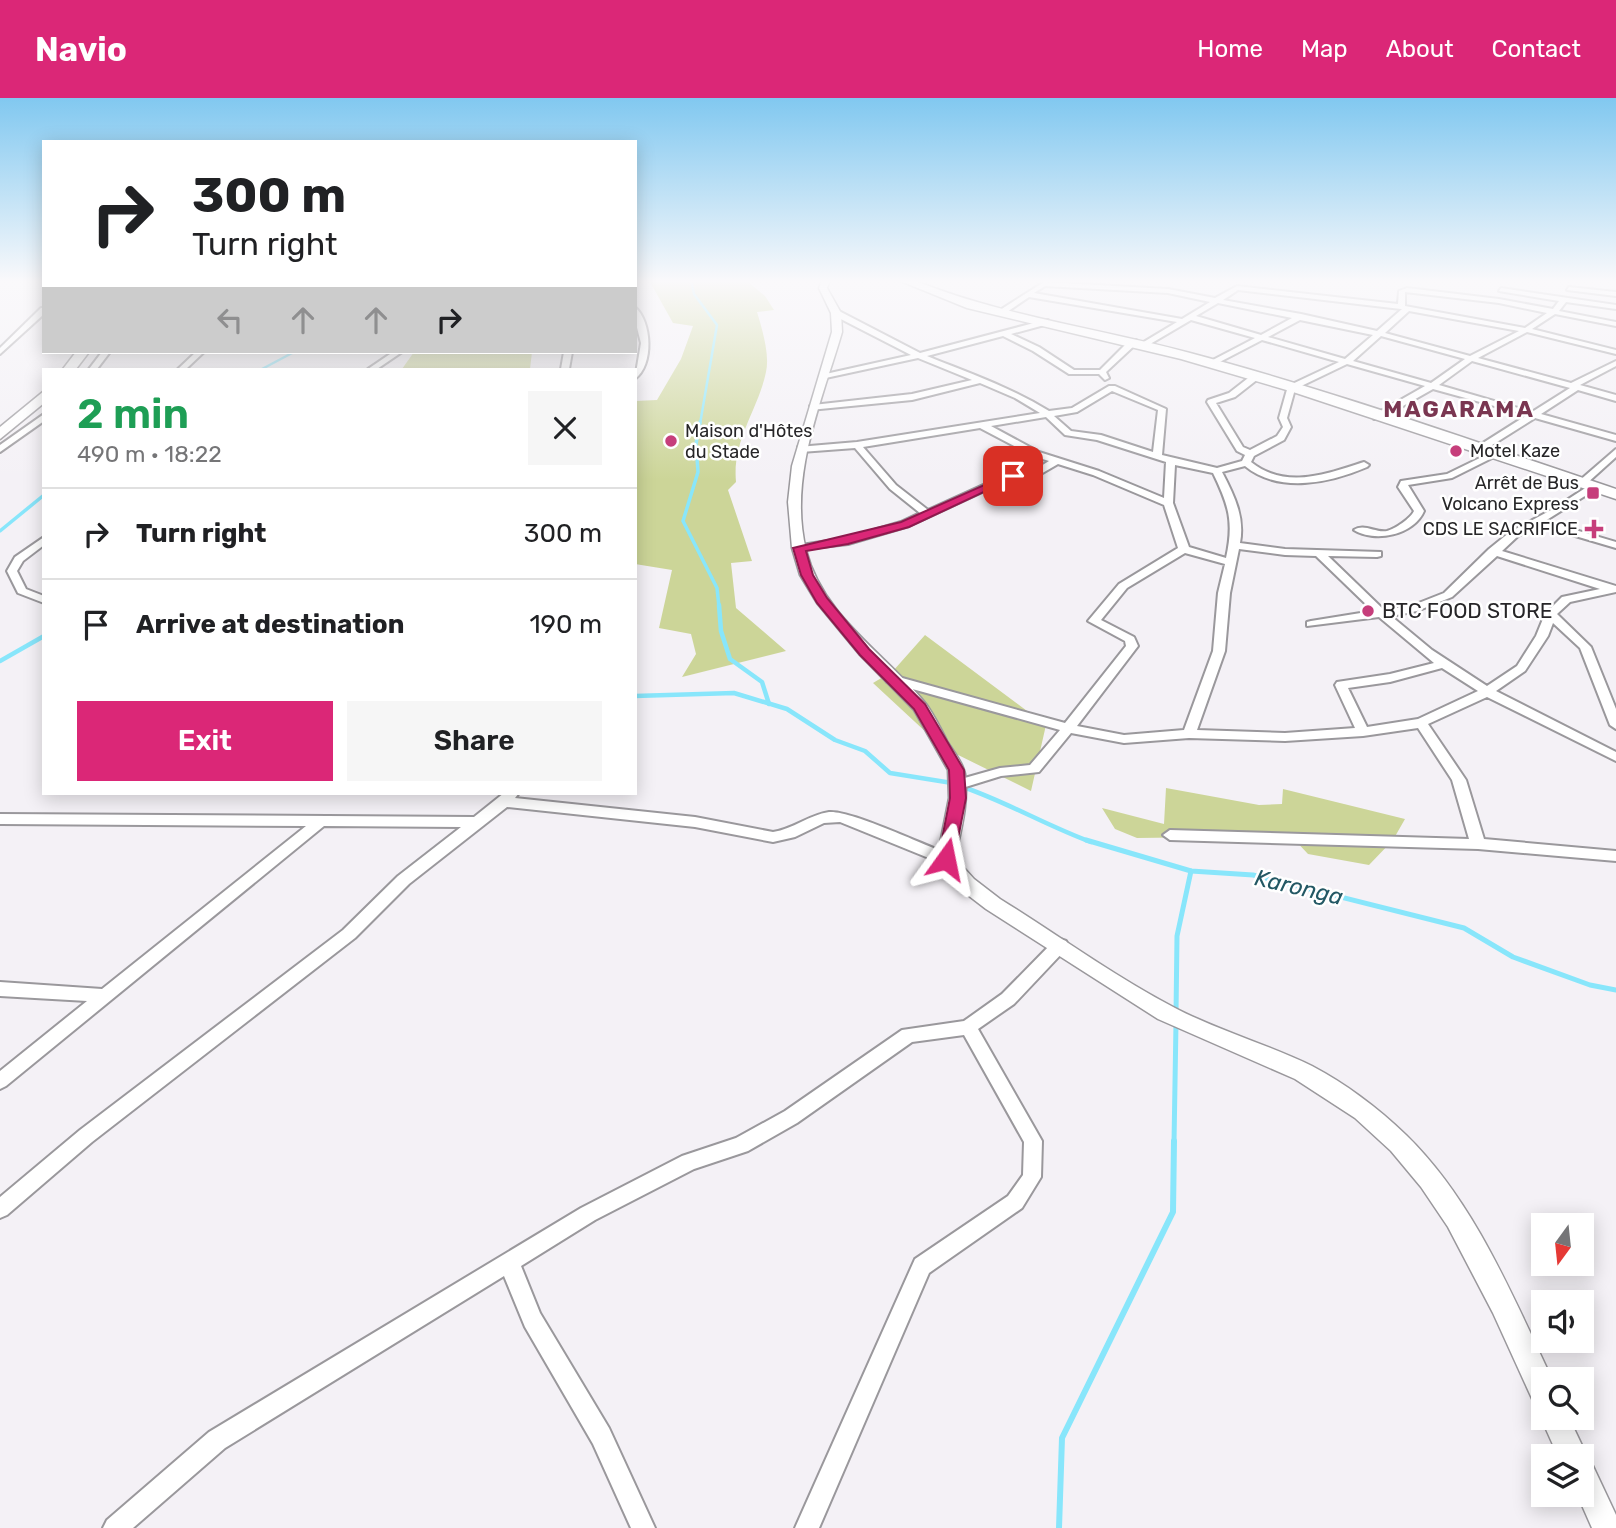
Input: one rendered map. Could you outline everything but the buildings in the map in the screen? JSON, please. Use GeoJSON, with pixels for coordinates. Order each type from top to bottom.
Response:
{"type":"FeatureCollection","features":[{"type":"Feature","properties":{"kind":"main road"},"geometry":{"type":"LineString","coordinates":[[1150,347],[1212,363],[1616,494]]}},
{"type":"Feature","properties":{"kind":"main road"},"geometry":{"type":"LineString","coordinates":[[70,368],[81,354]]}},
{"type":"Feature","properties":{"kind":"main road"},"geometry":{"type":"LineString","coordinates":[[4,432],[42,398]]}},
{"type":"Feature","properties":{"kind":"street"},"geometry":{"type":"LineString","coordinates":[[637,373],[644,361],[645,347]]}},
{"type":"Feature","properties":{"kind":"street"},"geometry":{"type":"LineString","coordinates":[[833,347],[801,449],[794,502],[799,548],[807,575],[822,600],[920,707],[956,770],[959,784],[946,859]]}},
{"type":"Feature","properties":{"kind":"street"},"geometry":{"type":"LineString","coordinates":[[902,347],[983,380],[1046,413],[1068,433],[1098,437],[1171,461],[1217,471],[1248,459],[1281,438],[1287,427],[1283,418],[1291,388],[1349,360],[1365,347]]}},
{"type":"Feature","properties":{"kind":"street"},"geometry":{"type":"LineString","coordinates":[[824,377],[954,347]]}},
{"type":"Feature","properties":{"kind":"street"},"geometry":{"type":"LineString","coordinates":[[1031,347],[1072,372],[1102,372],[1135,347]]}},
{"type":"Feature","properties":{"kind":"street"},"geometry":{"type":"LineString","coordinates":[[1212,363],[1247,347]]}},
{"type":"Feature","properties":{"kind":"street"},"geometry":{"type":"LineString","coordinates":[[1302,347],[1616,438]]}},
{"type":"Feature","properties":{"kind":"street"},"geometry":{"type":"LineString","coordinates":[[1426,347],[1616,398]]}},
{"type":"Feature","properties":{"kind":"street"},"geometry":{"type":"LineString","coordinates":[[1377,416],[1434,386],[1470,359],[1494,347]]}},
{"type":"Feature","properties":{"kind":"street"},"geometry":{"type":"LineString","coordinates":[[1594,347],[1616,352]]}},
{"type":"Feature","properties":{"kind":"street"},"geometry":{"type":"LineString","coordinates":[[942,350],[950,368]]}},
{"type":"Feature","properties":{"kind":"street"},"geometry":{"type":"LineString","coordinates":[[94,368],[104,354]]}},
{"type":"Feature","properties":{"kind":"street"},"geometry":{"type":"LineString","coordinates":[[183,368],[198,354]]}},
{"type":"Feature","properties":{"kind":"street"},"geometry":{"type":"LineString","coordinates":[[374,368],[395,354]]}},
{"type":"Feature","properties":{"kind":"street"},"geometry":{"type":"LineString","coordinates":[[1478,450],[1531,414],[1616,363]]}},
{"type":"Feature","properties":{"kind":"street"},"geometry":{"type":"LineString","coordinates":[[1102,372],[1112,388],[1162,409],[1157,455]]}},
{"type":"Feature","properties":{"kind":"street"},"geometry":{"type":"LineString","coordinates":[[1255,377],[1232,395],[1211,402],[1240,449],[1263,475],[1304,478],[1335,476],[1364,464]]}},
{"type":"Feature","properties":{"kind":"street"},"geometry":{"type":"LineString","coordinates":[[813,408],[912,397],[983,380]]}},
{"type":"Feature","properties":{"kind":"street"},"geometry":{"type":"LineString","coordinates":[[801,449],[858,445],[1077,409],[1112,388]]}},
{"type":"Feature","properties":{"kind":"street"},"geometry":{"type":"LineString","coordinates":[[0,449],[42,418]]}},
{"type":"Feature","properties":{"kind":"street"},"geometry":{"type":"LineString","coordinates":[[982,425],[1018,446],[1096,473],[1168,503]]}},
{"type":"Feature","properties":{"kind":"street"},"geometry":{"type":"LineString","coordinates":[[4,432],[26,429],[42,431]]}},
{"type":"Feature","properties":{"kind":"street"},"geometry":{"type":"LineString","coordinates":[[858,445],[893,487],[928,515]]}},
{"type":"Feature","properties":{"kind":"street"},"geometry":{"type":"LineString","coordinates":[[1311,624],[1413,609],[1448,595],[1514,534],[1537,522],[1587,485],[1616,452]]}},
{"type":"Feature","properties":{"kind":"street"},"geometry":{"type":"LineString","coordinates":[[1359,530],[1390,534],[1416,518],[1419,511],[1402,487],[1404,483],[1449,476],[1493,455]]}},
{"type":"Feature","properties":{"kind":"street"},"geometry":{"type":"LineString","coordinates":[[799,548],[858,538],[928,515],[1006,478],[1036,473],[1056,461]]}},
{"type":"Feature","properties":{"kind":"street"},"geometry":{"type":"LineString","coordinates":[[1171,461],[1168,503],[1184,549]]}},
{"type":"Feature","properties":{"kind":"street"},"geometry":{"type":"LineString","coordinates":[[1189,734],[1219,651],[1230,562],[1235,545],[1233,502],[1217,471]]}},
{"type":"Feature","properties":{"kind":"street"},"geometry":{"type":"LineString","coordinates":[[1537,522],[1616,545]]}},
{"type":"Feature","properties":{"kind":"street"},"geometry":{"type":"LineString","coordinates":[[42,542],[19,559],[12,571],[22,591],[42,599]]}},
{"type":"Feature","properties":{"kind":"street"},"geometry":{"type":"LineString","coordinates":[[1235,545],[1320,554],[1377,554]]}},
{"type":"Feature","properties":{"kind":"street"},"geometry":{"type":"LineString","coordinates":[[959,784],[1000,772],[1034,769],[1132,646],[1130,639],[1097,624],[1095,618],[1123,586],[1184,549],[1230,562]]}},
{"type":"Feature","properties":{"kind":"street"},"geometry":{"type":"LineString","coordinates":[[1493,551],[1614,589]]}},
{"type":"Feature","properties":{"kind":"street"},"geometry":{"type":"LineString","coordinates":[[1320,554],[1382,614],[1444,664],[1487,692],[1616,757]]}},
{"type":"Feature","properties":{"kind":"street"},"geometry":{"type":"LineString","coordinates":[[891,678],[1068,727],[1124,739],[1189,734],[1285,737],[1363,732],[1421,723],[1487,692],[1515,674],[1526,662],[1542,636],[1551,614],[1566,599],[1614,589]]}},
{"type":"Feature","properties":{"kind":"street"},"geometry":{"type":"LineString","coordinates":[[1551,614],[1585,647],[1616,725]]}},
{"type":"Feature","properties":{"kind":"street"},"geometry":{"type":"LineString","coordinates":[[1363,732],[1341,685],[1390,678],[1444,664]]}},
{"type":"Feature","properties":{"kind":"street"},"geometry":{"type":"LineString","coordinates":[[1421,723],[1459,780],[1478,844]]}},
{"type":"Feature","properties":{"kind":"street"},"geometry":{"type":"LineString","coordinates":[[0,1209],[86,1136],[349,934],[373,905],[426,858],[478,822],[508,797],[695,822],[773,837],[786,835],[826,815],[841,817],[946,859],[967,884],[984,897],[1195,1029],[1317,1080],[1350,1100],[1396,1137],[1432,1178],[1479,1256],[1532,1367]]}},
{"type":"Feature","properties":{"kind":"street"},"geometry":{"type":"LineString","coordinates":[[0,819],[478,822]]}},
{"type":"Feature","properties":{"kind":"street"},"geometry":{"type":"LineString","coordinates":[[0,1080],[319,823]]}},
{"type":"Feature","properties":{"kind":"street"},"geometry":{"type":"LineString","coordinates":[[1170,835],[1478,844],[1616,856]]}},
{"type":"Feature","properties":{"kind":"street"},"geometry":{"type":"LineString","coordinates":[[115,1528],[217,1440],[509,1262],[642,1184],[690,1162],[741,1145],[791,1117],[908,1035],[968,1027],[1008,999],[1060,945]]}},
{"type":"Feature","properties":{"kind":"street"},"geometry":{"type":"LineString","coordinates":[[0,989],[106,996]]}},
{"type":"Feature","properties":{"kind":"street"},"geometry":{"type":"LineString","coordinates":[[807,1528],[922,1266],[1015,1202],[1032,1177],[1033,1140],[968,1027]]}},
{"type":"Feature","properties":{"kind":"street"},"geometry":{"type":"LineString","coordinates":[[509,1262],[532,1320],[601,1436],[643,1528]]}},
{"type":"Feature","properties":{"kind":"street"},"geometry":{"type":"LineString","coordinates":[[1594,1500],[1607,1528]]}},
{"type":"Feature","properties":{"kind":"green space"},"geometry":{"type":"Polygon","coordinates":[[[685,347],[765,347],[766,372],[738,452],[736,482],[728,490],[752,561],[731,563],[736,608],[786,651],[682,677],[696,654],[691,634],[659,628],[672,570],[637,564],[637,401],[657,400],[685,347]]]}},
{"type":"Feature","properties":{"kind":"green space"},"geometry":{"type":"Polygon","coordinates":[[[413,354],[532,354],[530,368],[403,368],[413,354]]]}},
{"type":"Feature","properties":{"kind":"green space"},"geometry":{"type":"Polygon","coordinates":[[[925,635],[1046,725],[1031,791],[942,747],[873,683],[893,671],[925,635]]]}},
{"type":"Feature","properties":{"kind":"green space"},"geometry":{"type":"Polygon","coordinates":[[[1166,788],[1259,805],[1282,804],[1283,789],[1405,819],[1393,840],[1369,865],[1308,854],[1291,836],[1137,838],[1115,829],[1102,808],[1164,824],[1166,788]]]}},
{"type":"Feature","properties":{"kind":"waterway"},"geometry":{"type":"LineString","coordinates":[[700,424],[713,347]]}},
{"type":"Feature","properties":{"kind":"waterway"},"geometry":{"type":"LineString","coordinates":[[264,368],[290,354]]}},
{"type":"Feature","properties":{"kind":"waterway"},"geometry":{"type":"LineString","coordinates":[[700,422],[696,444],[698,472],[683,521],[717,588],[719,607]]}},
{"type":"Feature","properties":{"kind":"waterway"},"geometry":{"type":"LineString","coordinates":[[0,531],[42,497]]}},
{"type":"Feature","properties":{"kind":"waterway"},"geometry":{"type":"LineString","coordinates":[[719,605],[721,631],[730,659],[762,682],[769,704]]}},
{"type":"Feature","properties":{"kind":"waterway","name":"Karonga"},"geometry":{"type":"LineString","coordinates":[[0,661],[42,637]]}},
{"type":"Feature","properties":{"kind":"waterway","name":"Karonga"},"geometry":{"type":"LineString","coordinates":[[637,696],[734,693],[769,704]]}},
{"type":"Feature","properties":{"kind":"waterway","name":"Karonga"},"geometry":{"type":"LineString","coordinates":[[769,704],[787,709],[835,740],[865,751],[890,773],[952,783]]}},
{"type":"Feature","properties":{"kind":"waterway","name":"Karonga"},"geometry":{"type":"LineString","coordinates":[[963,787],[1086,840]]}},
{"type":"Feature","properties":{"kind":"waterway","name":"Karonga"},"geometry":{"type":"LineString","coordinates":[[1086,840],[1191,871]]}},
{"type":"Feature","properties":{"kind":"waterway","name":"Karonga"},"geometry":{"type":"LineString","coordinates":[[1086,840],[1091,842]]}},
{"type":"Feature","properties":{"kind":"waterway"},"geometry":{"type":"LineString","coordinates":[[1176,1014],[1177,936],[1191,871]]}},
{"type":"Feature","properties":{"kind":"waterway","name":"Karonga"},"geometry":{"type":"LineString","coordinates":[[1191,871],[1253,875],[1464,928],[1513,957],[1590,985],[1616,990]]}},
{"type":"Feature","properties":{"kind":"waterway"},"geometry":{"type":"LineString","coordinates":[[1174,1143],[1176,1023]]}},
{"type":"Feature","properties":{"kind":"waterway"},"geometry":{"type":"LineString","coordinates":[[1059,1528],[1062,1438],[1173,1212],[1174,1141]]}},
{"type":"Feature","properties":{"kind":"place","name":"Maison d'Hôtes du Stade"},"geometry":{"type":"Point","coordinates":[671,441]}},
{"type":"Feature","properties":{"kind":"place","name":"Motel Kaze"},"geometry":{"type":"Point","coordinates":[1456,451]}},
{"type":"Feature","properties":{"kind":"place","name":"Arrêt de Bus Volcano Express"},"geometry":{"type":"Point","coordinates":[1593,493]}},
{"type":"Feature","properties":{"kind":"place","name":"CDS LE SACRIFICE"},"geometry":{"type":"Point","coordinates":[1594,529]}},
{"type":"Feature","properties":{"kind":"place","name":"BTC FOOD STORE"},"geometry":{"type":"Point","coordinates":[1368,611]}},
{"type":"Feature","properties":{"kind":"district","name":"MAGARAMA"},"geometry":{"type":"Point","coordinates":[1459,409]}},
{"type":"Feature","properties":{"kind":"route"},"geometry":{"type":"LineString","coordinates":[[946,859],[958,798],[956,770],[920,707],[865,652],[822,600],[807,575],[799,548],[848,541],[905,524],[1013,476]]}}]}
